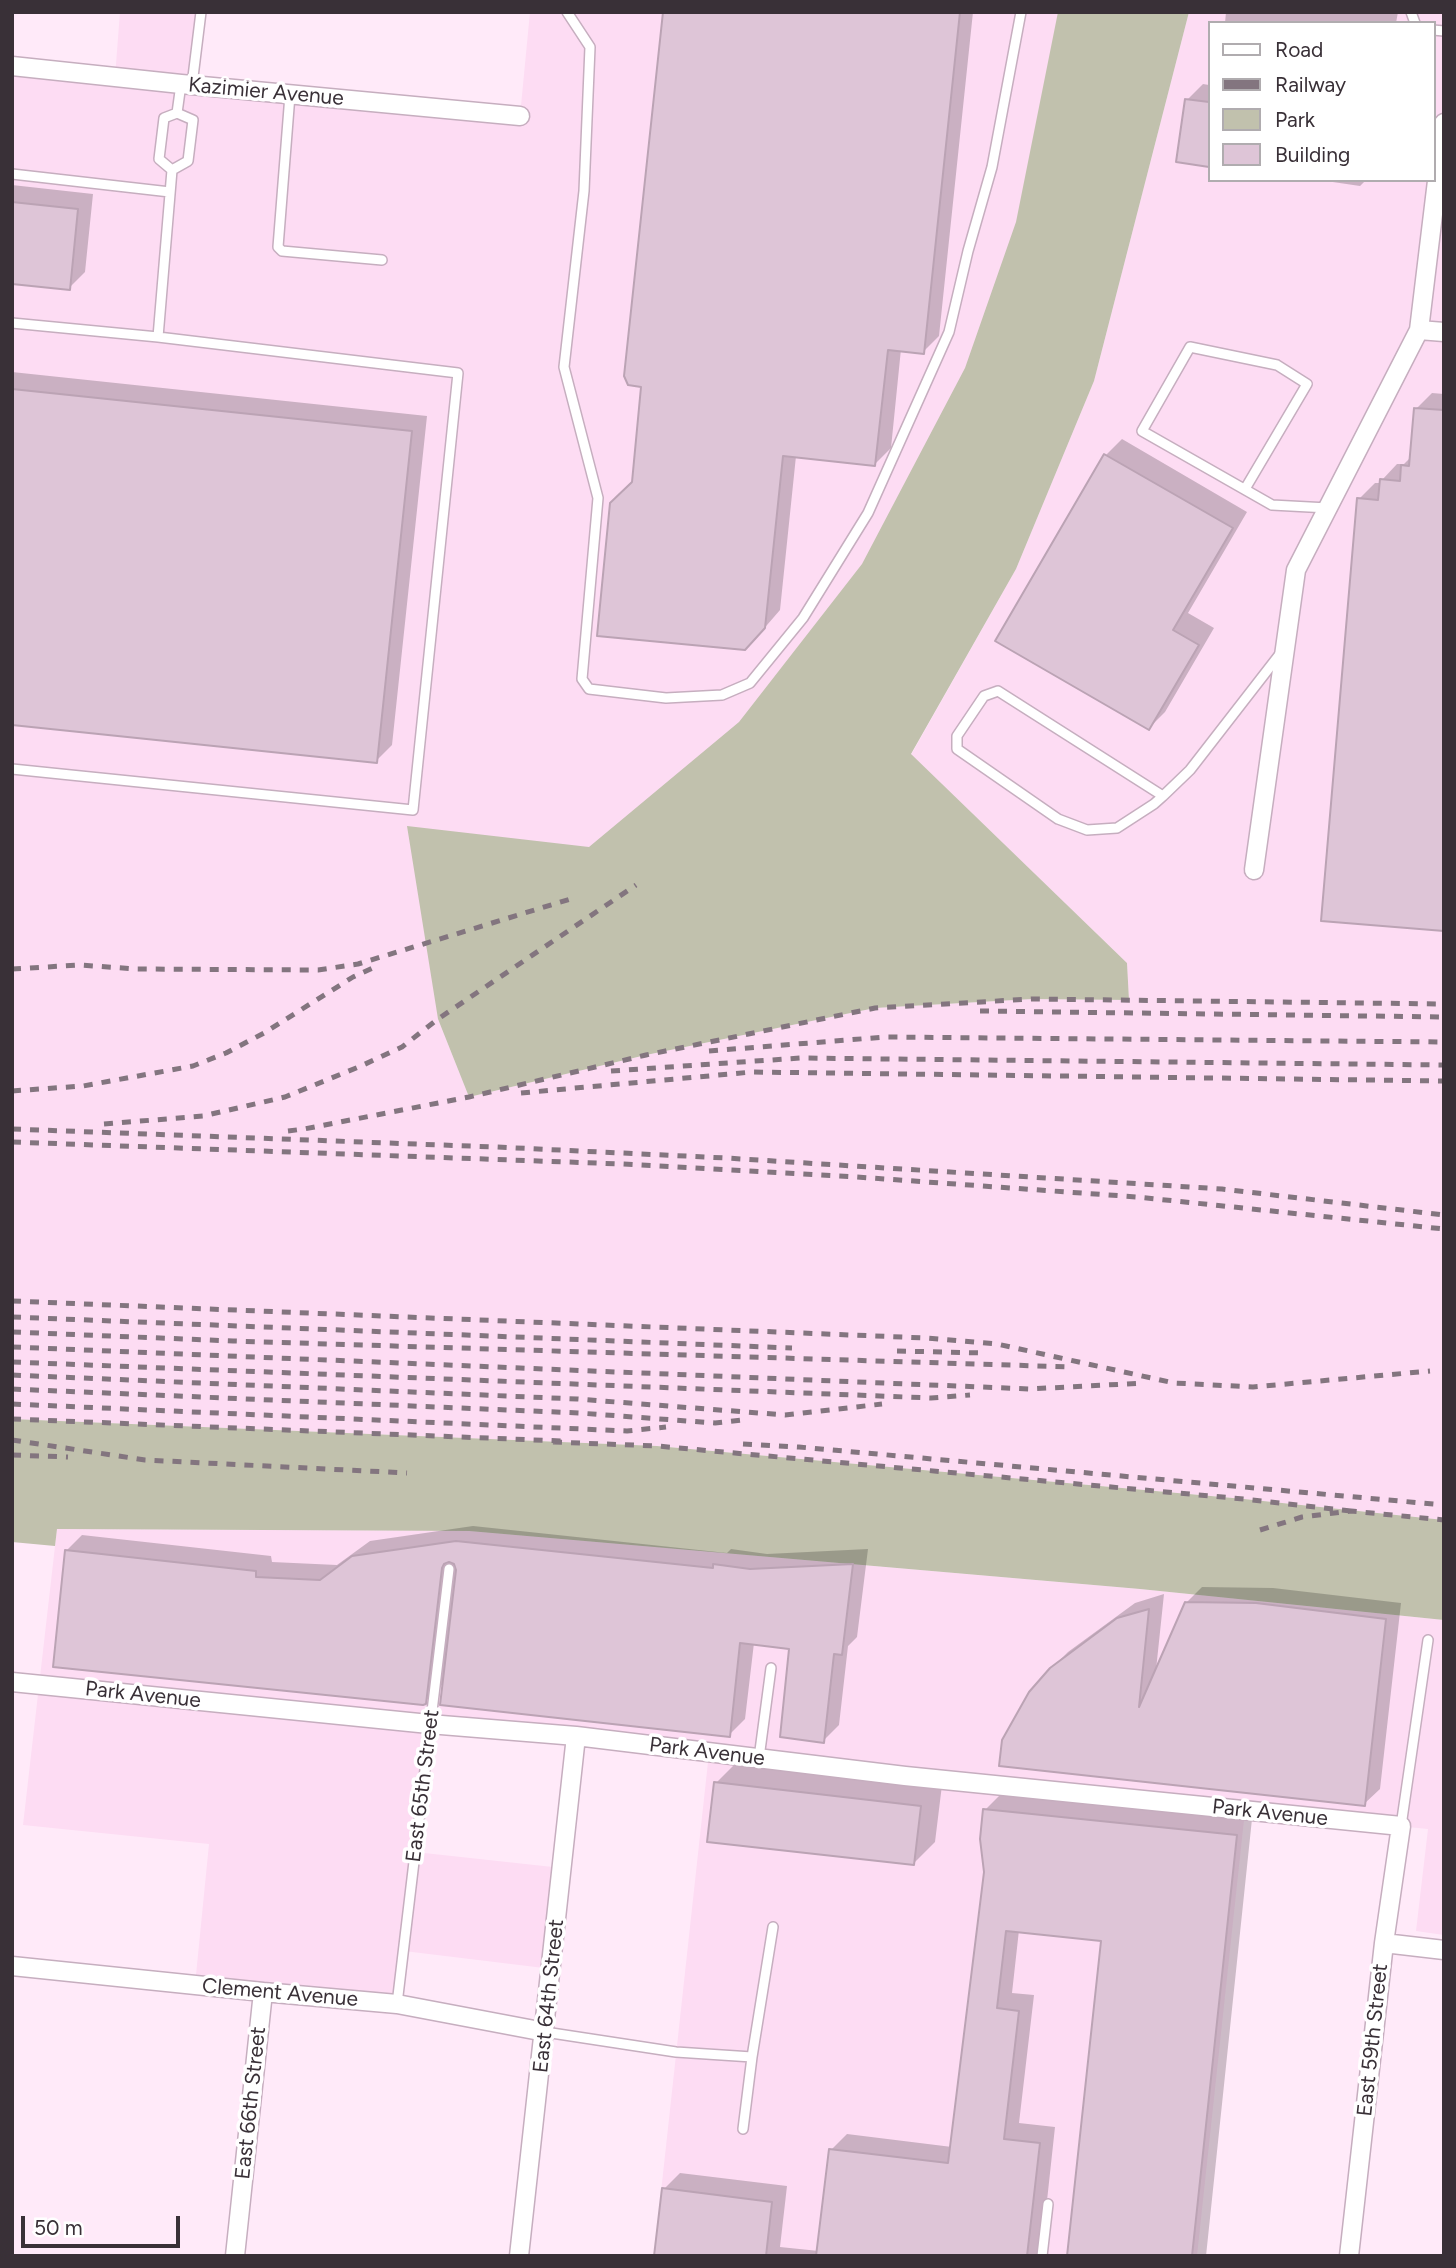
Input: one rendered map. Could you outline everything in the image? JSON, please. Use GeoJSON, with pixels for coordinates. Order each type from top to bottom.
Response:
{"type":"FeatureCollection","features":[{"type":"Feature","properties":{"kind":"street","name":"Kazimier Avenue"},"geometry":{"type":"LineString","coordinates":[[12,66],[520,116]]}},
{"type":"Feature","properties":{"kind":"street"},"geometry":{"type":"LineString","coordinates":[[1254,870],[1296,570],[1419,330],[1444,123]]}},
{"type":"Feature","properties":{"kind":"street"},"geometry":{"type":"LineString","coordinates":[[1419,330],[1444,332]]}},
{"type":"Feature","properties":{"kind":"street","name":"Park Avenue"},"geometry":{"type":"LineString","coordinates":[[12,1682],[576,1736],[905,1776],[1401,1826]]}},
{"type":"Feature","properties":{"kind":"street","name":"East 64th Street"},"geometry":{"type":"LineString","coordinates":[[519,2256],[576,1736]]}},
{"type":"Feature","properties":{"kind":"street","name":"East 59th Street"},"geometry":{"type":"LineString","coordinates":[[1349,2256],[1384,1943],[1401,1826]]}},
{"type":"Feature","properties":{"kind":"street"},"geometry":{"type":"LineString","coordinates":[[1384,1943],[1444,1950]]}},
{"type":"Feature","properties":{"kind":"street","name":"Clement Avenue"},"geometry":{"type":"LineString","coordinates":[[12,1966],[397,2004],[545,2032]]}},
{"type":"Feature","properties":{"kind":"street","name":"East 66th Street"},"geometry":{"type":"LineString","coordinates":[[235,2256],[263,1992]]}},
{"type":"Feature","properties":{"kind":"lane"},"geometry":{"type":"LineString","coordinates":[[177,113],[186,85],[201,12]]}},
{"type":"Feature","properties":{"kind":"lane"},"geometry":{"type":"LineString","coordinates":[[567,12],[590,47],[583,191],[564,367],[598,498],[582,680],[589,689],[666,698],[722,695],[750,683],[803,618],[868,513],[949,332],[992,167],[1021,12]]}},
{"type":"Feature","properties":{"kind":"lane"},"geometry":{"type":"LineString","coordinates":[[290,94],[278,247],[282,251],[382,260]]}},
{"type":"Feature","properties":{"kind":"lane"},"geometry":{"type":"LineString","coordinates":[[177,113],[193,120],[188,161],[172,170],[159,159],[163,118],[177,113]]}},
{"type":"Feature","properties":{"kind":"lane"},"geometry":{"type":"LineString","coordinates":[[158,337],[172,170]]}},
{"type":"Feature","properties":{"kind":"lane"},"geometry":{"type":"LineString","coordinates":[[12,174],[170,192]]}},
{"type":"Feature","properties":{"kind":"lane"},"geometry":{"type":"LineString","coordinates":[[12,323],[158,337],[458,373],[413,810],[12,769]]}},
{"type":"Feature","properties":{"kind":"lane"},"geometry":{"type":"LineString","coordinates":[[1245,489],[1307,384],[1277,365],[1190,347],[1142,431],[1272,505],[1328,508]]}},
{"type":"Feature","properties":{"kind":"lane"},"geometry":{"type":"LineString","coordinates":[[1163,796],[998,691],[984,696],[957,736],[957,749],[1058,819],[1087,830],[1117,828],[1154,804],[1163,796],[1190,770],[1285,647]]}},
{"type":"Feature","properties":{"kind":"lane","name":"East 65th Street"},"geometry":{"type":"LineString","coordinates":[[397,2004],[449,1569]]}},
{"type":"Feature","properties":{"kind":"lane"},"geometry":{"type":"LineString","coordinates":[[1401,1826],[1428,1640]]}},
{"type":"Feature","properties":{"kind":"lane"},"geometry":{"type":"LineString","coordinates":[[759,1758],[771,1668]]}},
{"type":"Feature","properties":{"kind":"lane"},"geometry":{"type":"LineString","coordinates":[[743,2129],[773,1927]]}},
{"type":"Feature","properties":{"kind":"lane"},"geometry":{"type":"LineString","coordinates":[[545,2032],[676,2052],[752,2057]]}},
{"type":"Feature","properties":{"kind":"lane"},"geometry":{"type":"LineString","coordinates":[[1042,2256],[1048,2204]]}},
{"type":"Feature","properties":{"kind":"shaded area"},"geometry":{"type":"Polygon","coordinates":[[[120,12],[201,12],[192,85],[520,116],[530,12],[1113,12],[945,539],[438,1019],[469,1097],[646,1055],[875,1008],[1032,999],[1129,1000],[1127,963],[911,755],[1016,569],[1094,381],[1189,12],[1444,12],[1444,1520],[1244,1499],[657,1446],[12,1419],[12,66],[115,77],[120,12]]]}},
{"type":"Feature","properties":{"kind":"shaded area"},"geometry":{"type":"Polygon","coordinates":[[[57,1529],[469,1531],[1140,1589],[1444,1620],[1444,1935],[1416,1931],[1428,1829],[1245,1811],[1197,2256],[654,2256],[709,1753],[430,1724],[415,1852],[562,1868],[552,1969],[404,1951],[397,2004],[195,1985],[209,1844],[23,1825],[57,1529]]]}},
{"type":"Feature","properties":{"kind":"green space"},"geometry":{"type":"Polygon","coordinates":[[[1058,12],[1189,12],[1094,381],[1016,569],[911,754],[1127,963],[1129,1000],[1032,999],[875,1008],[646,1055],[469,1097],[438,1019],[407,826],[589,847],[739,722],[862,564],[965,368],[1016,222],[1058,12]]]}},
{"type":"Feature","properties":{"kind":"green space"},"geometry":{"type":"Polygon","coordinates":[[[12,1419],[657,1446],[1244,1499],[1444,1520],[1444,1620],[1140,1589],[469,1531],[57,1529],[55,1546],[12,1542],[12,1419]]]}},
{"type":"Feature","properties":{"kind":"building"},"geometry":{"type":"Polygon","coordinates":[[[663,12],[960,12],[924,354],[888,350],[875,466],[783,456],[765,628],[745,650],[597,636],[610,503],[632,482],[641,387],[628,385],[624,376],[663,12]]]}},
{"type":"Feature","properties":{"kind":"building"},"geometry":{"type":"Polygon","coordinates":[[[1185,99],[1208,102],[1208,167],[1176,162],[1185,99]]]}},
{"type":"Feature","properties":{"kind":"building"},"geometry":{"type":"Polygon","coordinates":[[[12,202],[78,209],[70,290],[12,284],[12,202]]]}},
{"type":"Feature","properties":{"kind":"building"},"geometry":{"type":"Polygon","coordinates":[[[12,389],[412,431],[377,763],[12,725],[12,389]]]}},
{"type":"Feature","properties":{"kind":"building"},"geometry":{"type":"Polygon","coordinates":[[[1414,408],[1444,410],[1444,931],[1321,921],[1357,498],[1378,500],[1380,479],[1400,481],[1401,465],[1409,466],[1414,408]]]}},
{"type":"Feature","properties":{"kind":"building"},"geometry":{"type":"Polygon","coordinates":[[[1104,454],[1233,528],[1173,630],[1199,645],[1149,730],[995,641],[1104,454]]]}},
{"type":"Feature","properties":{"kind":"building"},"geometry":{"type":"Polygon","coordinates":[[[456,1541],[713,1568],[713,1564],[750,1569],[853,1564],[842,1655],[834,1654],[824,1743],[780,1737],[789,1649],[740,1643],[730,1737],[440,1705],[456,1570],[454,1564],[449,1562],[442,1568],[426,1704],[423,1705],[53,1667],[65,1550],[256,1571],[256,1577],[320,1580],[352,1556],[456,1541]]]}},
{"type":"Feature","properties":{"kind":"building"},"geometry":{"type":"Polygon","coordinates":[[[1185,1602],[1256,1603],[1386,1619],[1365,1806],[999,1766],[1002,1740],[1029,1692],[1050,1668],[1117,1618],[1149,1609],[1139,1707],[1185,1602]]]}},
{"type":"Feature","properties":{"kind":"building"},"geometry":{"type":"Polygon","coordinates":[[[714,1782],[921,1806],[914,1865],[707,1842],[714,1782]]]}},
{"type":"Feature","properties":{"kind":"building"},"geometry":{"type":"Polygon","coordinates":[[[983,1809],[1237,1835],[1192,2256],[1067,2256],[1101,1941],[1006,1931],[997,2008],[1019,2011],[1004,2139],[1040,2143],[1027,2256],[816,2256],[829,2149],[948,2163],[984,1872],[980,1839],[983,1809]]]}},
{"type":"Feature","properties":{"kind":"building"},"geometry":{"type":"Polygon","coordinates":[[[662,2188],[772,2202],[766,2256],[654,2256],[662,2188]]]}},
{"type":"Feature","properties":{"kind":"railway"},"geometry":{"type":"LineString","coordinates":[[104,1124],[203,1116],[285,1097],[361,1066],[402,1047],[438,1019],[636,885]]}},
{"type":"Feature","properties":{"kind":"railway"},"geometry":{"type":"LineString","coordinates":[[12,969],[80,965],[136,969],[318,970],[358,964],[577,897]]}},
{"type":"Feature","properties":{"kind":"railway"},"geometry":{"type":"LineString","coordinates":[[12,1091],[83,1086],[193,1066],[226,1053],[264,1033],[353,977],[375,967]]}},
{"type":"Feature","properties":{"kind":"railway"},"geometry":{"type":"LineString","coordinates":[[288,1131],[469,1097],[646,1055],[875,1008],[1032,999],[1444,1004]]}},
{"type":"Feature","properties":{"kind":"railway"},"geometry":{"type":"LineString","coordinates":[[980,1011],[1444,1017]]}},
{"type":"Feature","properties":{"kind":"railway"},"geometry":{"type":"LineString","coordinates":[[709,1051],[885,1037],[1444,1042]]}},
{"type":"Feature","properties":{"kind":"railway"},"geometry":{"type":"LineString","coordinates":[[611,1071],[800,1058],[1444,1065]]}},
{"type":"Feature","properties":{"kind":"railway"},"geometry":{"type":"LineString","coordinates":[[521,1093],[752,1072],[1444,1081]]}},
{"type":"Feature","properties":{"kind":"railway"},"geometry":{"type":"LineString","coordinates":[[12,1129],[726,1158],[1222,1189],[1444,1215]]}},
{"type":"Feature","properties":{"kind":"railway"},"geometry":{"type":"LineString","coordinates":[[12,1142],[622,1164],[857,1177],[1137,1197],[1444,1229]]}},
{"type":"Feature","properties":{"kind":"railway"},"geometry":{"type":"LineString","coordinates":[[12,1301],[925,1338],[997,1344],[1174,1383],[1253,1387],[1430,1371]]}},
{"type":"Feature","properties":{"kind":"railway"},"geometry":{"type":"LineString","coordinates":[[12,1317],[792,1348]]}},
{"type":"Feature","properties":{"kind":"railway"},"geometry":{"type":"LineString","coordinates":[[12,1332],[1072,1367]]}},
{"type":"Feature","properties":{"kind":"railway"},"geometry":{"type":"LineString","coordinates":[[12,1347],[1029,1389],[1145,1383]]}},
{"type":"Feature","properties":{"kind":"railway"},"geometry":{"type":"LineString","coordinates":[[897,1351],[985,1353]]}},
{"type":"Feature","properties":{"kind":"railway"},"geometry":{"type":"LineString","coordinates":[[12,1362],[931,1398],[970,1395]]}},
{"type":"Feature","properties":{"kind":"railway"},"geometry":{"type":"LineString","coordinates":[[12,1375],[577,1399],[785,1415],[882,1404]]}},
{"type":"Feature","properties":{"kind":"railway"},"geometry":{"type":"LineString","coordinates":[[12,1389],[579,1413],[715,1423],[743,1420]]}},
{"type":"Feature","properties":{"kind":"railway"},"geometry":{"type":"LineString","coordinates":[[12,1404],[627,1431],[666,1427]]}},
{"type":"Feature","properties":{"kind":"railway"},"geometry":{"type":"LineString","coordinates":[[12,1419],[561,1441]]}},
{"type":"Feature","properties":{"kind":"railway"},"geometry":{"type":"LineString","coordinates":[[12,1440],[145,1460],[407,1473]]}},
{"type":"Feature","properties":{"kind":"railway"},"geometry":{"type":"LineString","coordinates":[[553,1442],[657,1446],[1351,1511]]}},
{"type":"Feature","properties":{"kind":"railway"},"geometry":{"type":"LineString","coordinates":[[743,1444],[1444,1505]]}},
{"type":"Feature","properties":{"kind":"railway"},"geometry":{"type":"LineString","coordinates":[[12,1455],[68,1457]]}},
{"type":"Feature","properties":{"kind":"railway"},"geometry":{"type":"LineString","coordinates":[[1260,1530],[1302,1517],[1351,1511],[1444,1520]]}}]}
